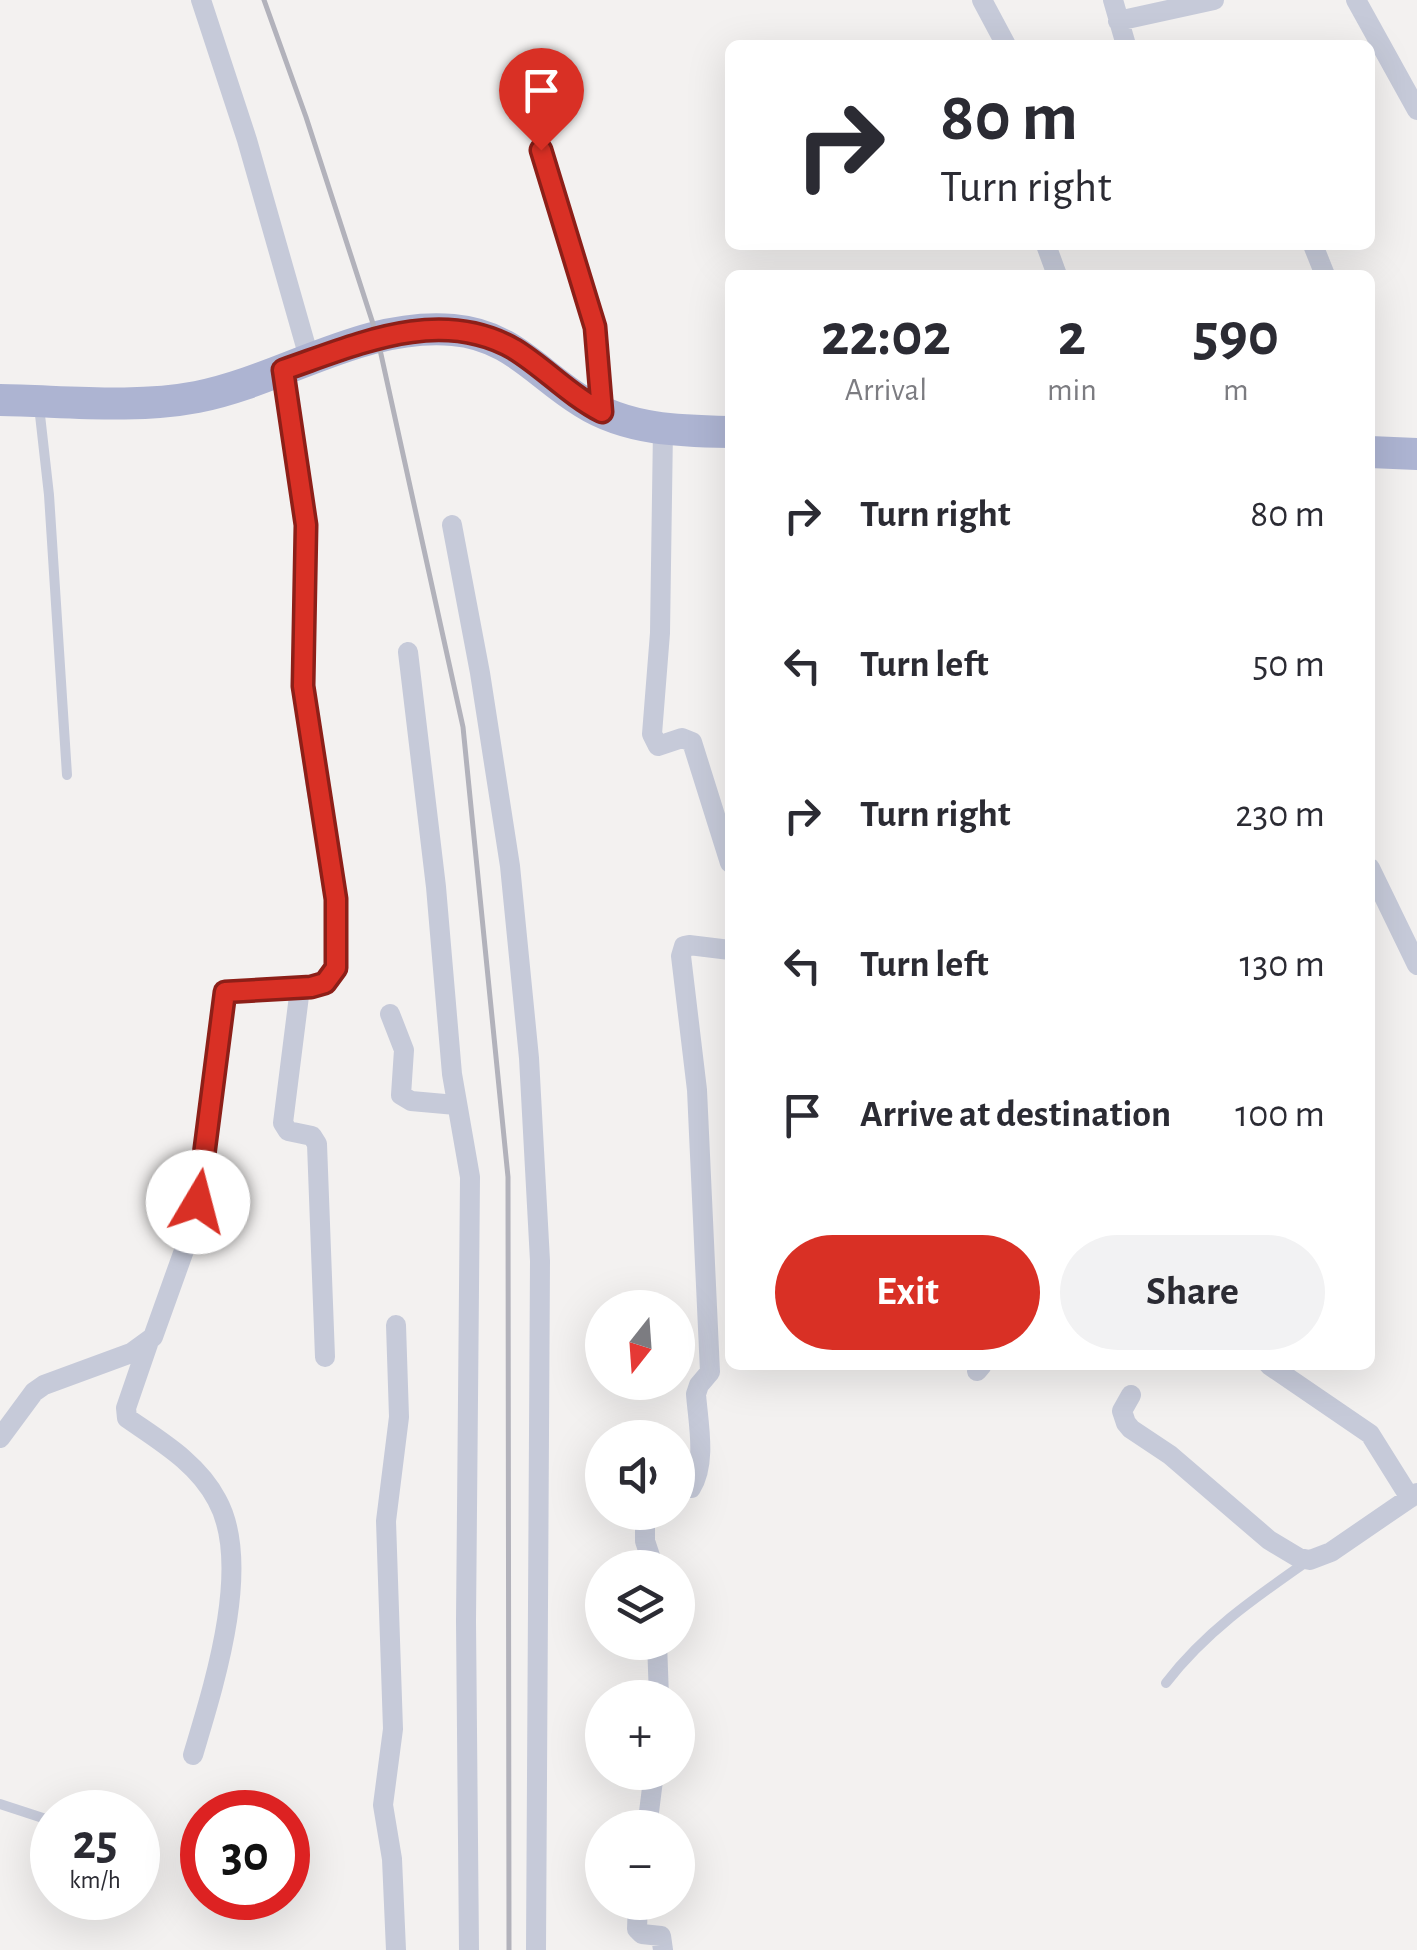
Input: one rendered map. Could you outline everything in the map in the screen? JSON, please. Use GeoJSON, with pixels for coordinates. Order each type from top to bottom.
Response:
{"type":"FeatureCollection","features":[{"type":"Feature","properties":{"kind":"main road"},"geometry":{"type":"LineString","coordinates":[[0,400],[157,402],[184,398],[297,365],[377,336],[457,330],[509,346],[602,412],[663,429],[725,432]]}},
{"type":"Feature","properties":{"kind":"main road"},"geometry":{"type":"LineString","coordinates":[[1375,447],[1417,454]]}},
{"type":"Feature","properties":{"kind":"street"},"geometry":{"type":"LineString","coordinates":[[193,1755],[224,1634],[229,1598],[228,1539],[218,1501],[203,1478],[173,1450],[127,1418],[126,1408],[196,1216],[225,992],[325,983],[334,974],[336,899],[303,686],[308,542],[297,365],[247,140],[201,0]]}},
{"type":"Feature","properties":{"kind":"street"},"geometry":{"type":"LineString","coordinates":[[982,0],[1003,40]]}},
{"type":"Feature","properties":{"kind":"street"},"geometry":{"type":"LineString","coordinates":[[1112,0],[1124,40]]}},
{"type":"Feature","properties":{"kind":"street"},"geometry":{"type":"LineString","coordinates":[[1118,21],[1214,0]]}},
{"type":"Feature","properties":{"kind":"street"},"geometry":{"type":"LineString","coordinates":[[1356,0],[1417,110]]}},
{"type":"Feature","properties":{"kind":"street"},"geometry":{"type":"LineString","coordinates":[[663,429],[660,633],[652,734],[658,746],[682,738],[692,742],[725,848]]}},
{"type":"Feature","properties":{"kind":"street"},"geometry":{"type":"LineString","coordinates":[[452,525],[510,866],[530,1078],[540,1261],[536,1950]]}},
{"type":"Feature","properties":{"kind":"street"},"geometry":{"type":"LineString","coordinates":[[408,652],[436,887],[456,1105],[470,1177],[468,1950]]}},
{"type":"Feature","properties":{"kind":"street"},"geometry":{"type":"LineString","coordinates":[[1375,878],[1417,966]]}},
{"type":"Feature","properties":{"kind":"street"},"geometry":{"type":"LineString","coordinates":[[695,1481],[700,1452],[696,1394],[698,1385],[710,1372],[697,1090],[681,956],[684,946],[689,944],[725,949]]}},
{"type":"Feature","properties":{"kind":"street"},"geometry":{"type":"LineString","coordinates":[[300,988],[283,1124],[288,1131],[312,1136],[318,1144],[325,1358]]}},
{"type":"Feature","properties":{"kind":"street"},"geometry":{"type":"LineString","coordinates":[[390,1014],[404,1050],[402,1095],[411,1100],[456,1105]]}},
{"type":"Feature","properties":{"kind":"street"},"geometry":{"type":"LineString","coordinates":[[396,1325],[399,1418],[386,1521],[392,1729],[383,1804],[392,1858],[396,1950]]}},
{"type":"Feature","properties":{"kind":"street"},"geometry":{"type":"LineString","coordinates":[[0,1438],[34,1392],[44,1385],[132,1354],[148,1344]]}},
{"type":"Feature","properties":{"kind":"street"},"geometry":{"type":"LineString","coordinates":[[1131,1395],[1122,1411],[1131,1429],[1170,1455],[1269,1540],[1310,1560],[1331,1552],[1413,1495],[1370,1434],[1276,1370]]}},
{"type":"Feature","properties":{"kind":"street"},"geometry":{"type":"LineString","coordinates":[[637,1920],[637,1929],[642,1934],[664,1938],[663,1950]]}},
{"type":"Feature","properties":{"kind":"lane"},"geometry":{"type":"LineString","coordinates":[[530,117],[595,327],[602,412]]}},
{"type":"Feature","properties":{"kind":"lane"},"geometry":{"type":"LineString","coordinates":[[38,400],[49,494],[67,775]]}},
{"type":"Feature","properties":{"kind":"lane"},"geometry":{"type":"LineString","coordinates":[[1166,1683],[1204,1639],[1248,1601],[1310,1560]]}},
{"type":"Feature","properties":{"kind":"lane"},"geometry":{"type":"LineString","coordinates":[[0,1804],[30,1814]]}},
{"type":"Feature","properties":{"kind":"railway"},"geometry":{"type":"LineString","coordinates":[[264,0],[377,336],[463,727],[508,1177],[509,1950]]}},
{"type":"Feature","properties":{"kind":"route"},"geometry":{"type":"LineString","coordinates":[[198,1202],[225,992],[311,987],[325,983],[336,968],[336,899],[303,686],[308,542],[305,508],[283,370],[377,336],[457,330],[509,346],[602,412],[595,327],[541,150]]}}]}
